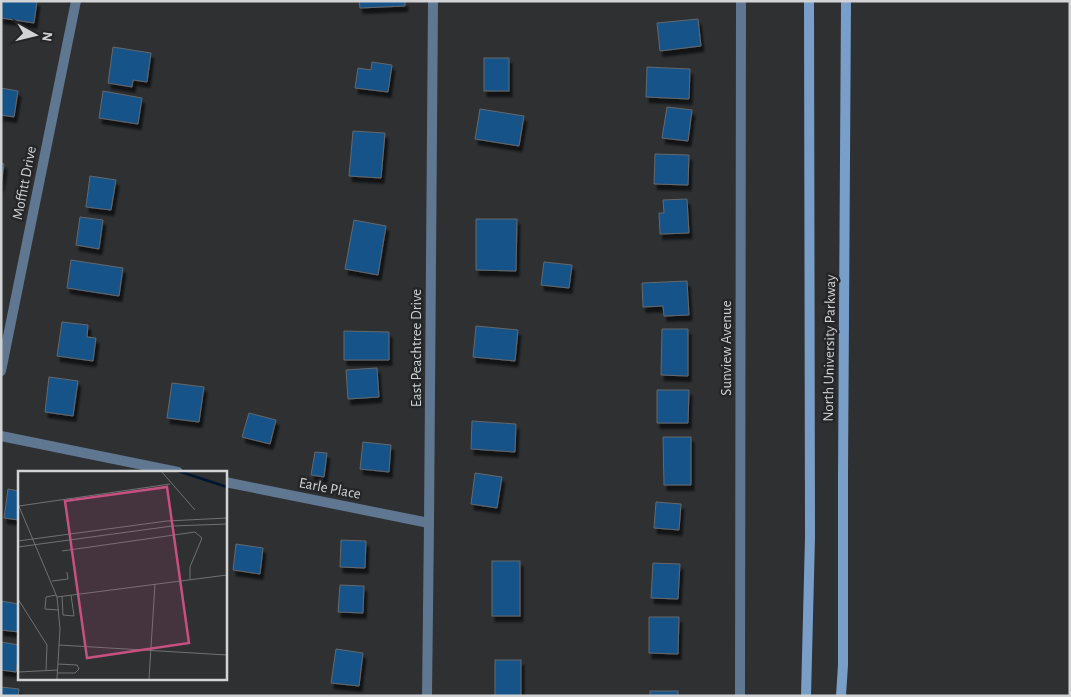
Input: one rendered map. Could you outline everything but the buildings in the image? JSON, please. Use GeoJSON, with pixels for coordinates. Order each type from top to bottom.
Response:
{"type":"FeatureCollection","features":[{"type":"Feature","properties":{"kind":"main road","name":"North University Parkway"},"geometry":{"type":"LineString","coordinates":[[806,696],[810,537],[809,1]]}},
{"type":"Feature","properties":{"kind":"main road","name":"North University Parkway"},"geometry":{"type":"LineString","coordinates":[[841,696],[843,665],[846,1]]}},
{"type":"Feature","properties":{"kind":"street","name":"Moffitt Drive"},"geometry":{"type":"LineString","coordinates":[[1,371],[76,1]]}},
{"type":"Feature","properties":{"kind":"street","name":"East Peachtree Drive"},"geometry":{"type":"LineString","coordinates":[[426,696],[433,1]]}},
{"type":"Feature","properties":{"kind":"street","name":"Sunview Avenue"},"geometry":{"type":"LineString","coordinates":[[740,696],[741,1]]}},
{"type":"Feature","properties":{"kind":"street"},"geometry":{"type":"LineString","coordinates":[[1,436],[173,471]]}},
{"type":"Feature","properties":{"kind":"street","name":"Earle Place"},"geometry":{"type":"LineString","coordinates":[[226,482],[429,523]]}}]}
